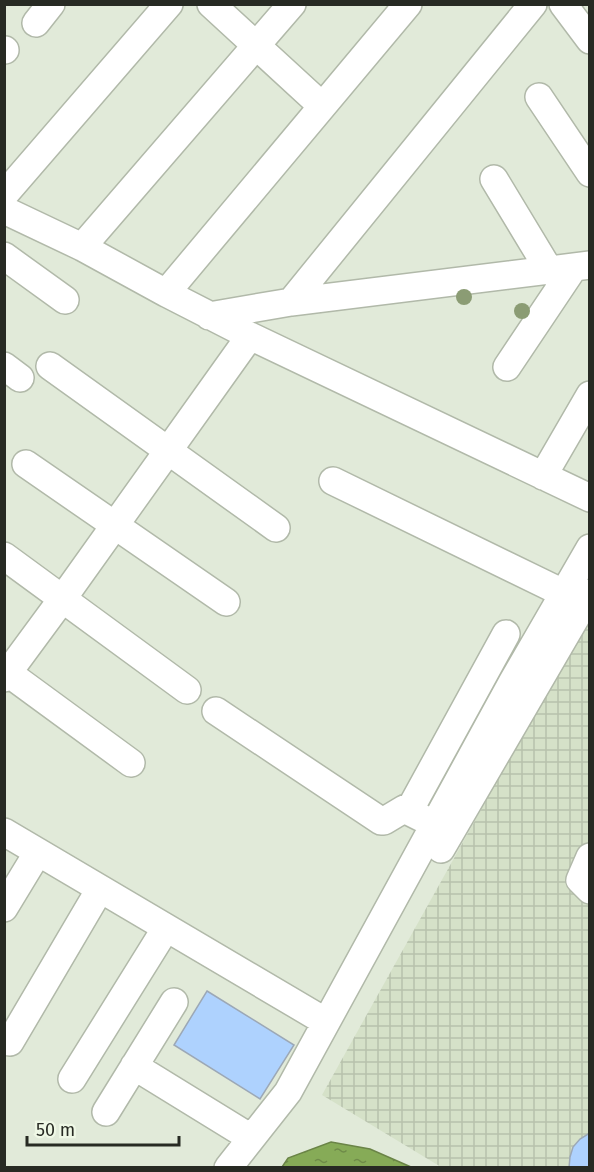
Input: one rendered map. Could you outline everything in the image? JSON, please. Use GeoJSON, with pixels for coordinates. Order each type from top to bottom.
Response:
{"type":"FeatureCollection","features":[{"type":"Feature","properties":{"kind":"street"},"geometry":{"type":"LineString","coordinates":[[4,195],[169,4]]}},
{"type":"Feature","properties":{"kind":"street"},"geometry":{"type":"LineString","coordinates":[[211,4],[322,106]]}},
{"type":"Feature","properties":{"kind":"street"},"geometry":{"type":"LineString","coordinates":[[82,247],[292,4]]}},
{"type":"Feature","properties":{"kind":"street"},"geometry":{"type":"LineString","coordinates":[[166,293],[408,4]]}},
{"type":"Feature","properties":{"kind":"street"},"geometry":{"type":"LineString","coordinates":[[291,302],[533,4]]}},
{"type":"Feature","properties":{"kind":"street"},"geometry":{"type":"LineString","coordinates":[[563,4],[590,40]]}},
{"type":"Feature","properties":{"kind":"street"},"geometry":{"type":"LineString","coordinates":[[538,97],[590,173]]}},
{"type":"Feature","properties":{"kind":"street"},"geometry":{"type":"LineString","coordinates":[[494,179],[571,267]]}},
{"type":"Feature","properties":{"kind":"street"},"geometry":{"type":"LineString","coordinates":[[4,210],[82,247],[209,316],[590,498]]}},
{"type":"Feature","properties":{"kind":"street"},"geometry":{"type":"LineString","coordinates":[[4,256],[65,300]]}},
{"type":"Feature","properties":{"kind":"street"},"geometry":{"type":"LineString","coordinates":[[209,316],[291,302],[571,267]]}},
{"type":"Feature","properties":{"kind":"street"},"geometry":{"type":"LineString","coordinates":[[507,367],[571,267]]}},
{"type":"Feature","properties":{"kind":"street"},"geometry":{"type":"LineString","coordinates":[[131,763],[6,674],[250,336]]}},
{"type":"Feature","properties":{"kind":"street"},"geometry":{"type":"LineString","coordinates":[[50,366],[276,528]]}},
{"type":"Feature","properties":{"kind":"street"},"geometry":{"type":"LineString","coordinates":[[543,476],[590,395]]}},
{"type":"Feature","properties":{"kind":"street"},"geometry":{"type":"LineString","coordinates":[[26,464],[226,602]]}},
{"type":"Feature","properties":{"kind":"street"},"geometry":{"type":"LineString","coordinates":[[333,481],[576,593]]}},
{"type":"Feature","properties":{"kind":"street"},"geometry":{"type":"LineString","coordinates":[[249,1167],[293,1114],[316,1077],[576,593],[590,549]]}},
{"type":"Feature","properties":{"kind":"street"},"geometry":{"type":"LineString","coordinates":[[4,556],[187,690]]}},
{"type":"Feature","properties":{"kind":"street"},"geometry":{"type":"LineString","coordinates":[[228,1167],[288,1092],[513,681],[576,593]]}},
{"type":"Feature","properties":{"kind":"street"},"geometry":{"type":"LineString","coordinates":[[410,811],[506,634]]}},
{"type":"Feature","properties":{"kind":"street"},"geometry":{"type":"LineString","coordinates":[[216,711],[381,821],[404,809],[434,824]]}},
{"type":"Feature","properties":{"kind":"street"},"geometry":{"type":"LineString","coordinates":[[4,832],[326,1022]]}},
{"type":"Feature","properties":{"kind":"street"},"geometry":{"type":"LineString","coordinates":[[4,908],[38,852]]}},
{"type":"Feature","properties":{"kind":"street"},"geometry":{"type":"LineString","coordinates":[[590,857],[580,879],[590,890]]}},
{"type":"Feature","properties":{"kind":"street"},"geometry":{"type":"LineString","coordinates":[[10,1042],[100,889]]}},
{"type":"Feature","properties":{"kind":"street"},"geometry":{"type":"LineString","coordinates":[[72,1078],[166,928]]}},
{"type":"Feature","properties":{"kind":"street"},"geometry":{"type":"LineString","coordinates":[[106,1112],[174,1002]]}},
{"type":"Feature","properties":{"kind":"street"},"geometry":{"type":"LineString","coordinates":[[134,1066],[251,1138]]}},
{"type":"Feature","properties":{"kind":"shaded area"},"geometry":{"type":"Polygon","coordinates":[[[589,616],[589,1167],[441,1167],[322,1095],[589,616]]]}},
{"type":"Feature","properties":{"kind":"water"},"geometry":{"type":"Polygon","coordinates":[[[331,1142],[370,1149],[411,1167],[282,1167],[288,1158],[331,1142]]]}},
{"type":"Feature","properties":{"kind":"building"},"geometry":{"type":"Polygon","coordinates":[[[207,991],[294,1045],[260,1099],[174,1045],[207,991]]]}},
{"type":"Feature","properties":{"kind":"building"},"geometry":{"type":"Polygon","coordinates":[[[590,1134],[590,1168],[569,1168],[573,1147],[590,1134]]]}}]}
